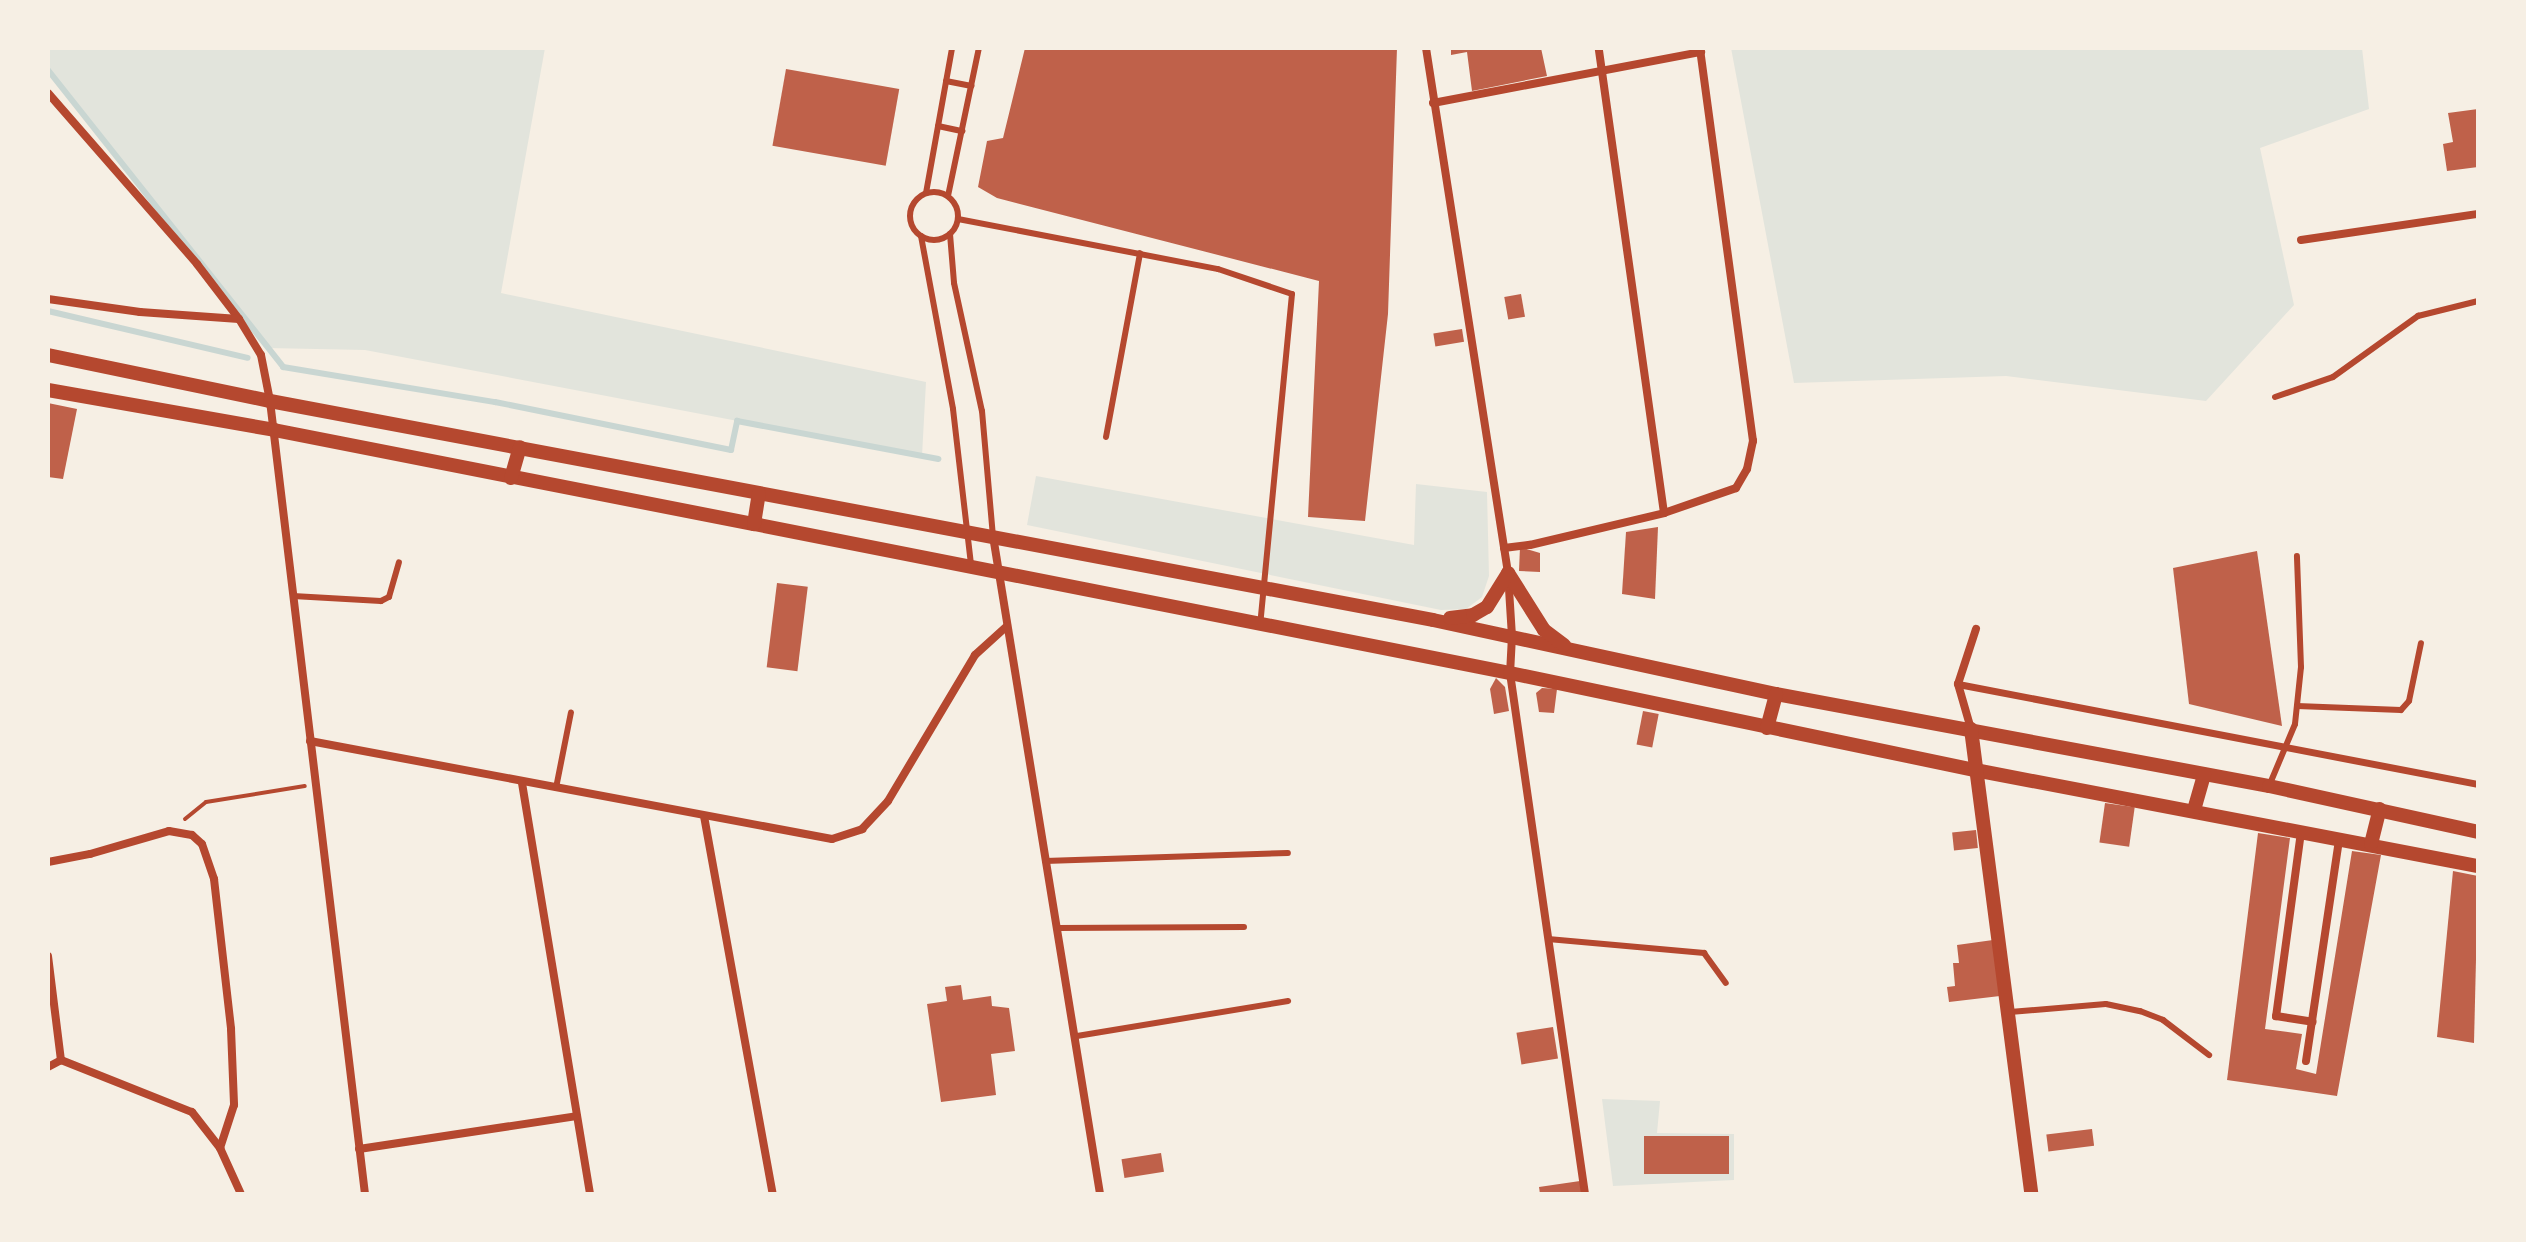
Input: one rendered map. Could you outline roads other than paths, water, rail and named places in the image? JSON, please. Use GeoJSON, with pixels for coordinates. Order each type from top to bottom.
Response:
{"type":"FeatureCollection","features":[{"type":"Feature","properties":{"kind":"street"},"geometry":{"type":"LineString","coordinates":[[1426,48],[1508,573],[1512,636],[1510,673],[1585,1194]]}},
{"type":"Feature","properties":{"kind":"street"},"geometry":{"type":"LineString","coordinates":[[1599,48],[1664,513]]}},
{"type":"Feature","properties":{"kind":"street"},"geometry":{"type":"LineString","coordinates":[[1433,103],[1700,50],[1753,441],[1747,469],[1736,488],[1664,513],[1530,545],[1504,548]]}},
{"type":"Feature","properties":{"kind":"street"},"geometry":{"type":"LineString","coordinates":[[48,93],[197,264],[239,319],[261,355],[274,430],[365,1194]]}},
{"type":"Feature","properties":{"kind":"street"},"geometry":{"type":"LineString","coordinates":[[2301,240],[2478,214]]}},
{"type":"Feature","properties":{"kind":"street"},"geometry":{"type":"LineString","coordinates":[[48,299],[140,312],[239,319]]}},
{"type":"Feature","properties":{"kind":"street"},"geometry":{"type":"LineString","coordinates":[[48,355],[270,401],[1433,620],[1776,694],[2269,786],[2478,832]]}},
{"type":"Feature","properties":{"kind":"street"},"geometry":{"type":"LineString","coordinates":[[48,390],[274,430],[754,524],[1510,673],[1975,770],[2478,866]]}},
{"type":"Feature","properties":{"kind":"street"},"geometry":{"type":"LineString","coordinates":[[511,478],[520,447]]}},
{"type":"Feature","properties":{"kind":"street"},"geometry":{"type":"LineString","coordinates":[[754,524],[759,493]]}},
{"type":"Feature","properties":{"kind":"street"},"geometry":{"type":"LineString","coordinates":[[993,536],[1045,861],[1077,1036],[1100,1194]]}},
{"type":"Feature","properties":{"kind":"street"},"geometry":{"type":"LineString","coordinates":[[1433,620],[1473,615],[1487,607],[1508,573]]}},
{"type":"Feature","properties":{"kind":"street"},"geometry":{"type":"LineString","coordinates":[[1508,573],[1544,630],[1568,648]]}},
{"type":"Feature","properties":{"kind":"street"},"geometry":{"type":"LineString","coordinates":[[310,741],[832,839],[862,829],[888,801],[975,655],[1007,626]]}},
{"type":"Feature","properties":{"kind":"street"},"geometry":{"type":"LineString","coordinates":[[1976,629],[1958,684],[1971,729],[2031,1194]]}},
{"type":"Feature","properties":{"kind":"street"},"geometry":{"type":"LineString","coordinates":[[1958,684],[2478,784]]}},
{"type":"Feature","properties":{"kind":"street"},"geometry":{"type":"LineString","coordinates":[[1767,728],[1776,694]]}},
{"type":"Feature","properties":{"kind":"street"},"geometry":{"type":"LineString","coordinates":[[2194,810],[2204,774]]}},
{"type":"Feature","properties":{"kind":"street"},"geometry":{"type":"LineString","coordinates":[[522,783],[590,1194]]}},
{"type":"Feature","properties":{"kind":"street"},"geometry":{"type":"LineString","coordinates":[[2371,844],[2380,809]]}},
{"type":"Feature","properties":{"kind":"street"},"geometry":{"type":"LineString","coordinates":[[704,816],[773,1194]]}},
{"type":"Feature","properties":{"kind":"street"},"geometry":{"type":"LineString","coordinates":[[48,862],[102,851],[169,831],[192,835],[202,844],[214,879],[231,1029],[234,1105],[220,1148]]}},
{"type":"Feature","properties":{"kind":"street"},"geometry":{"type":"LineString","coordinates":[[2301,831],[2276,1016],[2313,1022]]}},
{"type":"Feature","properties":{"kind":"street"},"geometry":{"type":"LineString","coordinates":[[2306,1061],[2339,838]]}},
{"type":"Feature","properties":{"kind":"street"},"geometry":{"type":"LineString","coordinates":[[48,956],[61,1060]]}},
{"type":"Feature","properties":{"kind":"street"},"geometry":{"type":"LineString","coordinates":[[48,1067],[61,1060],[192,1112],[220,1148],[241,1194]]}},
{"type":"Feature","properties":{"kind":"street"},"geometry":{"type":"LineString","coordinates":[[359,1149],[577,1116]]}},
{"type":"Feature","properties":{"kind":"lane"},"geometry":{"type":"LineString","coordinates":[[952,48],[926,193],[913,204],[910,213],[911,222],[921,236],[953,409],[971,568]]}},
{"type":"Feature","properties":{"kind":"lane"},"geometry":{"type":"LineString","coordinates":[[948,196],[979,48]]}},
{"type":"Feature","properties":{"kind":"lane"},"geometry":{"type":"LineString","coordinates":[[946,81],[972,86]]}},
{"type":"Feature","properties":{"kind":"lane"},"geometry":{"type":"LineString","coordinates":[[938,126],[962,131]]}},
{"type":"Feature","properties":{"kind":"lane"},"geometry":{"type":"LineString","coordinates":[[926,193],[948,196],[958,210],[958,219],[950,234],[954,283],[982,411],[993,536]]}},
{"type":"Feature","properties":{"kind":"lane"},"geometry":{"type":"LineString","coordinates":[[958,219],[1218,269],[1287,290],[1293,297],[1260,625]]}},
{"type":"Feature","properties":{"kind":"lane"},"geometry":{"type":"LineString","coordinates":[[921,236],[931,240],[950,234]]}},
{"type":"Feature","properties":{"kind":"lane"},"geometry":{"type":"LineString","coordinates":[[1106,437],[1140,253]]}},
{"type":"Feature","properties":{"kind":"lane"},"geometry":{"type":"LineString","coordinates":[[2275,397],[2333,377],[2418,316],[2478,301]]}},
{"type":"Feature","properties":{"kind":"lane"},"geometry":{"type":"LineString","coordinates":[[2269,786],[2287,747],[2297,706],[2301,667],[2297,556]]}},
{"type":"Feature","properties":{"kind":"lane"},"geometry":{"type":"LineString","coordinates":[[293,596],[381,601],[389,597],[399,562]]}},
{"type":"Feature","properties":{"kind":"lane"},"geometry":{"type":"LineString","coordinates":[[2297,706],[2401,710],[2409,701],[2421,643]]}},
{"type":"Feature","properties":{"kind":"lane"},"geometry":{"type":"LineString","coordinates":[[556,788],[571,712]]}},
{"type":"Feature","properties":{"kind":"lane"},"geometry":{"type":"LineString","coordinates":[[1045,861],[1288,853]]}},
{"type":"Feature","properties":{"kind":"lane"},"geometry":{"type":"LineString","coordinates":[[1057,928],[1244,927]]}},
{"type":"Feature","properties":{"kind":"lane"},"geometry":{"type":"LineString","coordinates":[[1548,939],[1704,953],[1726,983]]}},
{"type":"Feature","properties":{"kind":"lane"},"geometry":{"type":"LineString","coordinates":[[1077,1036],[1288,1001]]}},
{"type":"Feature","properties":{"kind":"lane"},"geometry":{"type":"LineString","coordinates":[[2006,1012],[2106,1004],[2140,1011],[2163,1020],[2209,1055]]}},
{"type":"Feature","properties":{"kind":"waterway"},"geometry":{"type":"LineString","coordinates":[[48,70],[283,367],[495,402],[731,450],[737,421],[938,459]]}},
{"type":"Feature","properties":{"kind":"waterway"},"geometry":{"type":"LineString","coordinates":[[48,311],[248,358]]}}]}
